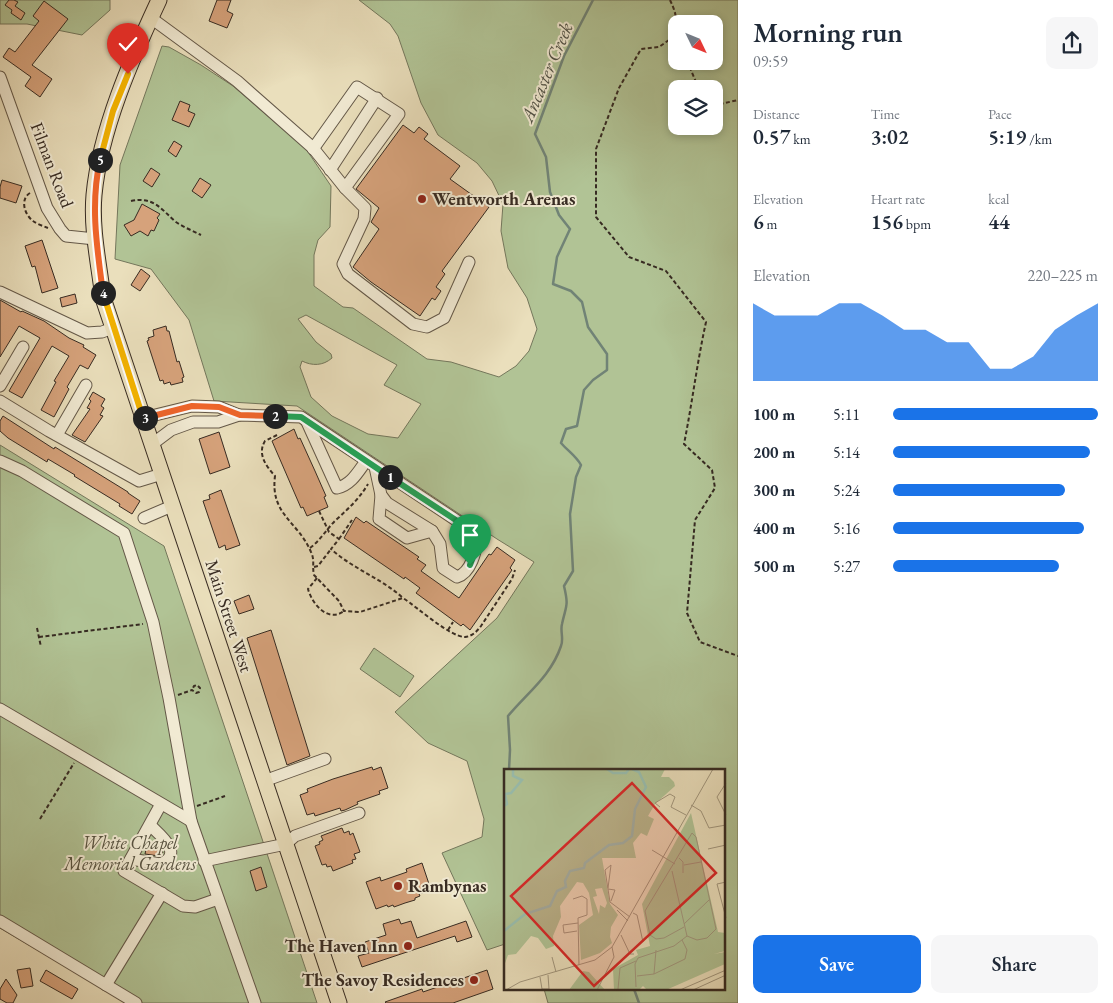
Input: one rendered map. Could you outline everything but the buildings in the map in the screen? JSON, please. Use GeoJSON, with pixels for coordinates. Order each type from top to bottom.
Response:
{"type":"FeatureCollection","features":[{"type":"Feature","properties":{"kind":"main road","name":"Main Street West"},"geometry":{"type":"LineString","coordinates":[[160,0],[113,111],[99,162],[94,196],[95,239],[103,298],[339,1003]]}},
{"type":"Feature","properties":{"kind":"street"},"geometry":{"type":"LineString","coordinates":[[151,18],[237,81],[313,148],[345,188],[365,208],[364,220],[343,264],[348,274],[413,324],[427,327],[444,318],[469,262]]}},
{"type":"Feature","properties":{"kind":"street","name":"Filman Road"},"geometry":{"type":"LineString","coordinates":[[0,77],[46,208],[66,236],[95,239]]}},
{"type":"Feature","properties":{"kind":"street"},"geometry":{"type":"LineString","coordinates":[[313,148],[357,87],[377,98],[399,114],[345,188]]}},
{"type":"Feature","properties":{"kind":"street"},"geometry":{"type":"LineString","coordinates":[[330,170],[377,98]]}},
{"type":"Feature","properties":{"kind":"street"},"geometry":{"type":"LineString","coordinates":[[0,292],[86,333],[102,332],[113,328]]}},
{"type":"Feature","properties":{"kind":"street"},"geometry":{"type":"LineString","coordinates":[[0,386],[23,347]]}},
{"type":"Feature","properties":{"kind":"street"},"geometry":{"type":"LineString","coordinates":[[57,435],[86,385]]}},
{"type":"Feature","properties":{"kind":"street"},"geometry":{"type":"LineString","coordinates":[[0,401],[139,481],[162,474]]}},
{"type":"Feature","properties":{"kind":"street"},"geometry":{"type":"LineString","coordinates":[[143,418],[192,406],[219,407],[240,415],[301,417],[468,528],[474,535],[476,542],[470,565],[463,575],[457,577],[443,568],[440,544],[432,531],[387,503],[381,495],[370,464]]}},
{"type":"Feature","properties":{"kind":"street"},"geometry":{"type":"LineString","coordinates":[[151,445],[171,430],[193,422],[218,422],[240,415]]}},
{"type":"Feature","properties":{"kind":"street"},"geometry":{"type":"LineString","coordinates":[[307,421],[337,488],[345,486],[370,464]]}},
{"type":"Feature","properties":{"kind":"street"},"geometry":{"type":"LineString","coordinates":[[323,455],[330,461],[340,480]]}},
{"type":"Feature","properties":{"kind":"street"},"geometry":{"type":"LineString","coordinates":[[0,461],[22,471],[124,533],[153,622],[190,815],[204,861],[255,1003]]}},
{"type":"Feature","properties":{"kind":"street"},"geometry":{"type":"LineString","coordinates":[[381,495],[378,519],[407,538],[432,531]]}},
{"type":"Feature","properties":{"kind":"street"},"geometry":{"type":"LineString","coordinates":[[144,518],[172,506]]}},
{"type":"Feature","properties":{"kind":"street"},"geometry":{"type":"LineString","coordinates":[[456,572],[476,542]]}},
{"type":"Feature","properties":{"kind":"street"},"geometry":{"type":"LineString","coordinates":[[0,708],[161,804],[190,815]]}},
{"type":"Feature","properties":{"kind":"street"},"geometry":{"type":"LineString","coordinates":[[264,781],[325,759]]}},
{"type":"Feature","properties":{"kind":"street"},"geometry":{"type":"LineString","coordinates":[[161,804],[124,871],[176,903],[191,907],[218,899]]}},
{"type":"Feature","properties":{"kind":"street"},"geometry":{"type":"LineString","coordinates":[[204,861],[286,844],[295,836],[359,813]]}},
{"type":"Feature","properties":{"kind":"street"},"geometry":{"type":"LineString","coordinates":[[131,859],[160,864],[169,858],[170,850],[168,843],[150,825]]}},
{"type":"Feature","properties":{"kind":"street"},"geometry":{"type":"LineString","coordinates":[[106,985],[162,893]]}},
{"type":"Feature","properties":{"kind":"street"},"geometry":{"type":"LineString","coordinates":[[0,921],[136,1003]]}},
{"type":"Feature","properties":{"kind":"path"},"geometry":{"type":"LineString","coordinates":[[670,0],[676,15]]}},
{"type":"Feature","properties":{"kind":"path"},"geometry":{"type":"LineString","coordinates":[[668,41],[659,47],[641,48],[619,88],[596,150],[596,217],[629,257],[666,271],[706,322],[696,366],[691,409],[684,444],[712,470],[715,488],[695,520],[687,613],[700,642],[738,656]]}},
{"type":"Feature","properties":{"kind":"path"},"geometry":{"type":"LineString","coordinates":[[723,103],[738,100]]}},
{"type":"Feature","properties":{"kind":"path"},"geometry":{"type":"LineString","coordinates":[[40,189],[27,195],[24,200],[27,216],[33,222],[46,228],[60,230]]}},
{"type":"Feature","properties":{"kind":"path"},"geometry":{"type":"LineString","coordinates":[[131,201],[142,198],[154,203],[177,223],[201,235]]}},
{"type":"Feature","properties":{"kind":"path"},"geometry":{"type":"LineString","coordinates":[[277,436],[265,441],[262,449],[264,462],[275,476],[274,489],[277,503],[285,517],[301,534],[310,548],[313,554],[313,571],[317,578],[339,601],[344,611]]}},
{"type":"Feature","properties":{"kind":"path"},"geometry":{"type":"LineString","coordinates":[[310,548],[359,499],[372,477],[370,464]]}},
{"type":"Feature","properties":{"kind":"path"},"geometry":{"type":"LineString","coordinates":[[319,511],[328,530],[339,539]]}},
{"type":"Feature","properties":{"kind":"path"},"geometry":{"type":"LineString","coordinates":[[314,567],[318,566],[331,550],[352,520]]}},
{"type":"Feature","properties":{"kind":"path"},"geometry":{"type":"LineString","coordinates":[[331,550],[350,565],[379,580],[448,630],[464,637],[476,633],[512,579],[515,570]]}},
{"type":"Feature","properties":{"kind":"path"},"geometry":{"type":"LineString","coordinates":[[317,578],[308,589],[316,605],[328,614],[336,616],[344,611],[360,612],[403,598]]}},
{"type":"Feature","properties":{"kind":"path"},"geometry":{"type":"LineString","coordinates":[[39,637],[153,622]]}},
{"type":"Feature","properties":{"kind":"path"},"geometry":{"type":"LineString","coordinates":[[448,630],[453,622]]}},
{"type":"Feature","properties":{"kind":"path"},"geometry":{"type":"LineString","coordinates":[[37,628],[41,647]]}},
{"type":"Feature","properties":{"kind":"path"},"geometry":{"type":"LineString","coordinates":[[169,698],[192,690]]}},
{"type":"Feature","properties":{"kind":"path"},"geometry":{"type":"LineString","coordinates":[[40,819],[79,755]]}},
{"type":"Feature","properties":{"kind":"path"},"geometry":{"type":"LineString","coordinates":[[190,815],[225,796]]}},
{"type":"Feature","properties":{"kind":"green space"},"geometry":{"type":"Polygon","coordinates":[[[0,0],[110,0],[110,10],[82,35],[27,24],[0,24],[0,0]]]}},
{"type":"Feature","properties":{"kind":"green space"},"geometry":{"type":"Polygon","coordinates":[[[359,0],[738,0],[738,1003],[548,1003],[544,990],[726,990],[726,769],[504,769],[504,944],[487,950],[442,853],[482,837],[484,819],[467,761],[428,743],[395,712],[497,618],[534,562],[297,406],[214,401],[189,320],[151,269],[115,259],[120,165],[162,46],[169,47],[233,86],[306,149],[331,186],[330,227],[318,240],[314,255],[314,286],[343,307],[353,308],[427,359],[451,362],[499,377],[516,366],[529,351],[537,329],[527,298],[508,268],[501,231],[503,204],[492,181],[477,163],[438,135],[421,103],[398,36],[390,24],[359,0]],[[306,315],[298,319],[316,342],[331,354],[332,358],[325,363],[317,364],[302,361],[300,367],[311,397],[332,416],[368,434],[398,438],[421,404],[384,385],[397,365],[306,315]]]}},
{"type":"Feature","properties":{"kind":"green space","name":"White Chapel Memorial Gardens"},"geometry":{"type":"Polygon","coordinates":[[[0,445],[164,546],[317,1003],[127,1003],[0,928],[0,445]]]}},
{"type":"Feature","properties":{"kind":"green space"},"geometry":{"type":"Polygon","coordinates":[[[374,648],[414,676],[400,697],[360,669],[374,648]]]}},
{"type":"Feature","properties":{"kind":"waterway","name":"Ancaster Creek"},"geometry":{"type":"LineString","coordinates":[[509,769],[508,716],[545,675],[557,657],[562,643],[562,627],[567,602],[564,586],[573,571],[570,514],[576,477],[581,465],[561,443],[566,429],[577,426],[584,390],[593,380],[607,370],[607,354],[588,327],[582,302],[571,291],[553,284],[557,257],[570,229],[559,215],[550,192],[546,157],[535,134],[564,56],[593,0]]}},
{"type":"Feature","properties":{"kind":"waterway"},"geometry":{"type":"LineString","coordinates":[[634,990],[639,1003]]}},
{"type":"Feature","properties":{"kind":"place","name":"Wentworth Arenas"},"geometry":{"type":"Point","coordinates":[422,199]}},
{"type":"Feature","properties":{"kind":"place","name":"Rambynas"},"geometry":{"type":"Point","coordinates":[398,886]}},
{"type":"Feature","properties":{"kind":"place","name":"The Haven Inn"},"geometry":{"type":"Point","coordinates":[408,946]}},
{"type":"Feature","properties":{"kind":"place","name":"The Savoy Residences"},"geometry":{"type":"Point","coordinates":[474,980]}},
{"type":"Feature","properties":{"kind":"route"},"geometry":{"type":"LineString","coordinates":[[128,74],[113,111],[99,162],[94,196],[95,239],[103,298],[143,418],[192,406],[219,407],[240,415],[301,417],[468,528],[474,535],[476,542],[470,565]]}}]}
